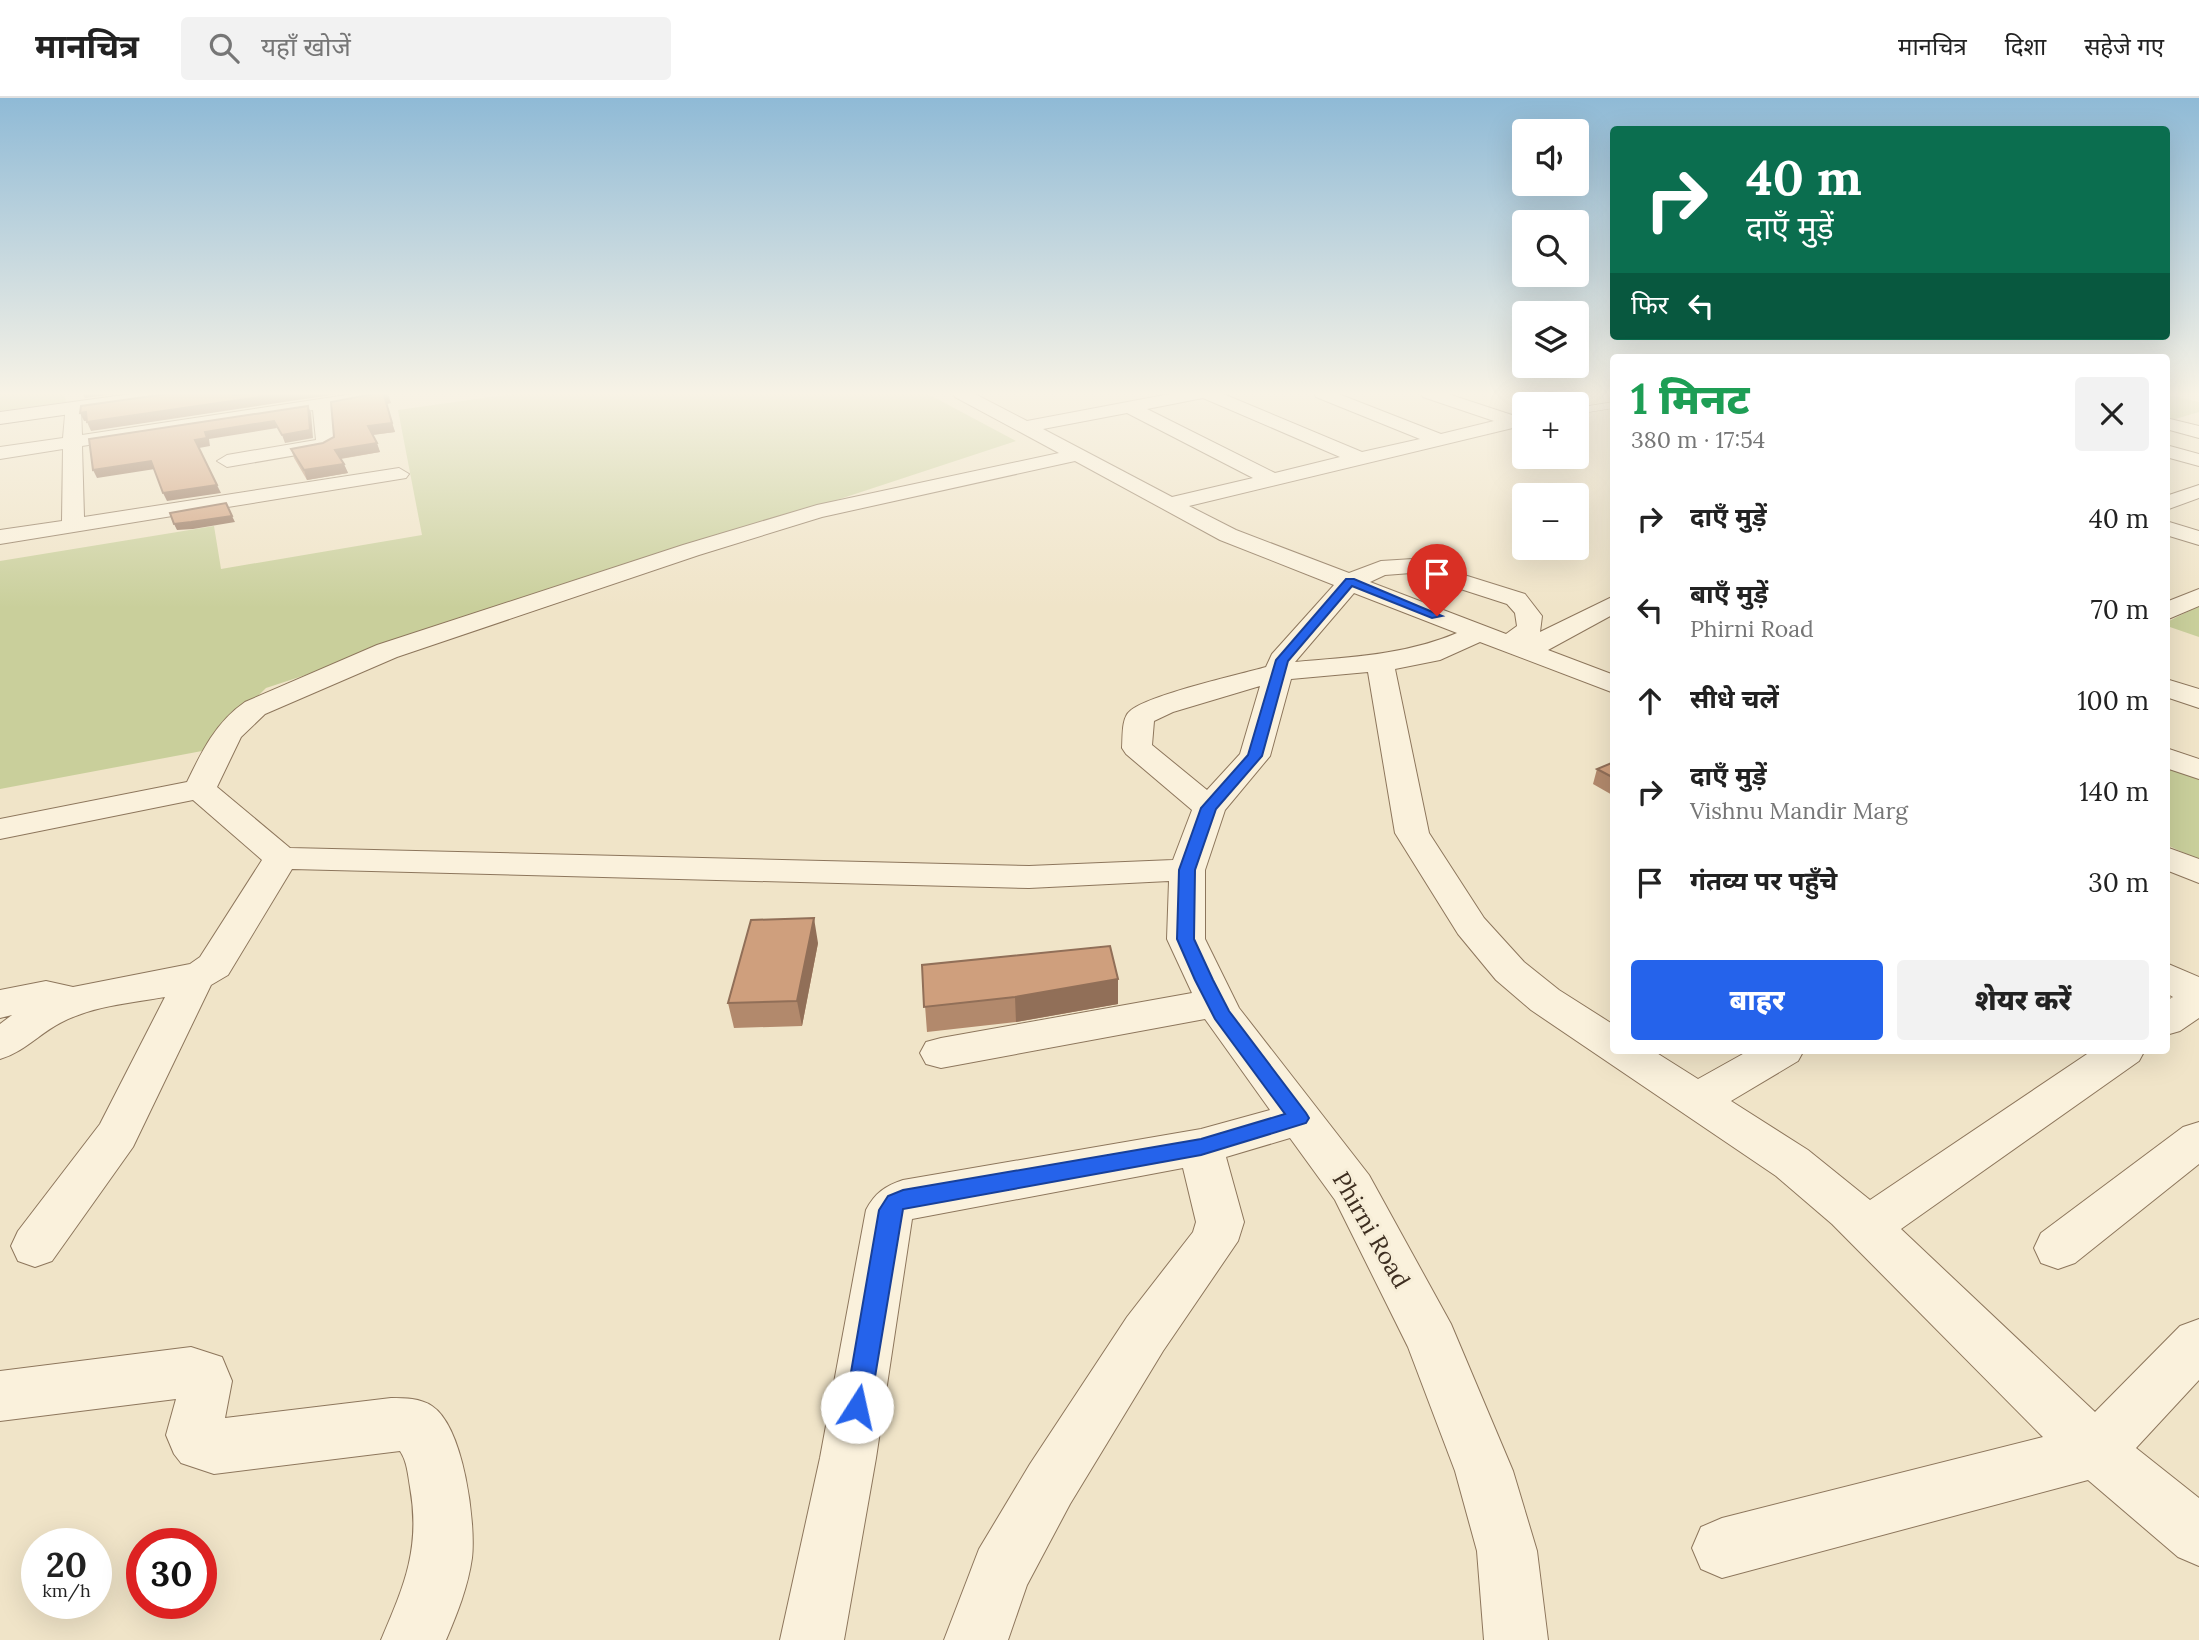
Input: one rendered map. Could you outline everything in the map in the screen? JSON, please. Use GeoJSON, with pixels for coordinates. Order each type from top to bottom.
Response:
{"type":"FeatureCollection","features":[{"type":"Feature","properties":{"kind":"street"},"geometry":{"type":"LineString","coordinates":[[72,465],[73,525]]}},
{"type":"Feature","properties":{"kind":"street"},"geometry":{"type":"LineString","coordinates":[[228,465],[239,499]]}},
{"type":"Feature","properties":{"kind":"street"},"geometry":{"type":"LineString","coordinates":[[200,789],[227,732],[239,718],[387,652],[817,512],[1032,465]]}},
{"type":"Feature","properties":{"kind":"street"},"geometry":{"type":"LineString","coordinates":[[1096,465],[1228,536],[1610,683]]}},
{"type":"Feature","properties":{"kind":"street"},"geometry":{"type":"LineString","coordinates":[[1244,465],[1273,480]]}},
{"type":"Feature","properties":{"kind":"street"},"geometry":{"type":"LineString","coordinates":[[1169,504],[1336,465]]}},
{"type":"Feature","properties":{"kind":"street"},"geometry":{"type":"LineString","coordinates":[[0,537],[399,474]]}},
{"type":"Feature","properties":{"kind":"street"},"geometry":{"type":"LineString","coordinates":[[2170,502],[2199,491]]}},
{"type":"Feature","properties":{"kind":"street"},"geometry":{"type":"LineString","coordinates":[[2170,529],[2199,538]]}},
{"type":"Feature","properties":{"kind":"street"},"geometry":{"type":"LineString","coordinates":[[1480,633],[1430,654],[1380,663],[1279,672],[1163,706],[1140,717],[1137,748],[1209,808],[1255,756],[1279,672],[1282,660],[1350,582],[1381,568],[1413,566],[1516,598],[1529,611],[1531,620],[1529,630],[1517,648]]}},
{"type":"Feature","properties":{"kind":"street"},"geometry":{"type":"LineString","coordinates":[[2170,610],[2199,596]]}},
{"type":"Feature","properties":{"kind":"street"},"geometry":{"type":"LineString","coordinates":[[1517,648],[1610,605]]}},
{"type":"Feature","properties":{"kind":"street"},"geometry":{"type":"LineString","coordinates":[[1380,663],[1412,833],[1471,926],[1510,971],[1545,1000],[1610,1042]]}},
{"type":"Feature","properties":{"kind":"street"},"geometry":{"type":"LineString","coordinates":[[2170,688],[2199,699]]}},
{"type":"Feature","properties":{"kind":"street"},"geometry":{"type":"LineString","coordinates":[[2170,759],[2199,770]]}},
{"type":"Feature","properties":{"kind":"street"},"geometry":{"type":"LineString","coordinates":[[0,829],[200,789]]}},
{"type":"Feature","properties":{"kind":"street"},"geometry":{"type":"LineString","coordinates":[[200,789],[281,858],[1029,877],[1187,870]]}},
{"type":"Feature","properties":{"kind":"street","name":"Phirni Road"},"geometry":{"type":"LineString","coordinates":[[1209,808],[1187,870],[1185,939],[1216,1003],[1352,1188],[1432,1341],[1488,1484],[1507,1551],[1516,1640]]}},
{"type":"Feature","properties":{"kind":"street"},"geometry":{"type":"LineString","coordinates":[[0,1044],[43,1014],[74,1000],[195,977],[214,966],[281,858]]}},
{"type":"Feature","properties":{"kind":"street"},"geometry":{"type":"LineString","coordinates":[[2170,859],[2199,872]]}},
{"type":"Feature","properties":{"kind":"street"},"geometry":{"type":"LineString","coordinates":[[35,1247],[117,1135],[195,977]]}},
{"type":"Feature","properties":{"kind":"street"},"geometry":{"type":"LineString","coordinates":[[2170,978],[2199,996],[2170,1018]]}},
{"type":"Feature","properties":{"kind":"street"},"geometry":{"type":"LineString","coordinates":[[0,1004],[46,995],[74,1000]]}},
{"type":"Feature","properties":{"kind":"street"},"geometry":{"type":"LineString","coordinates":[[941,1053],[1216,1003]]}},
{"type":"Feature","properties":{"kind":"street"},"geometry":{"type":"LineString","coordinates":[[1627,1054],[1792,1163],[1867,1227],[2096,1451],[2199,1536]]}},
{"type":"Feature","properties":{"kind":"street"},"geometry":{"type":"LineString","coordinates":[[1697,1100],[1776,1054]]}},
{"type":"Feature","properties":{"kind":"street"},"geometry":{"type":"LineString","coordinates":[[1867,1227],[2118,1054]]}},
{"type":"Feature","properties":{"kind":"street"},"geometry":{"type":"LineString","coordinates":[[812,1640],[848,1458],[890,1210],[895,1203],[903,1199],[1201,1147],[1299,1118]]}},
{"type":"Feature","properties":{"kind":"street"},"geometry":{"type":"LineString","coordinates":[[2059,1248],[2199,1139]]}},
{"type":"Feature","properties":{"kind":"street"},"geometry":{"type":"LineString","coordinates":[[976,1640],[1001,1571],[1050,1484],[1144,1334],[1214,1241],[1220,1222],[1201,1147]]}},
{"type":"Feature","properties":{"kind":"street"},"geometry":{"type":"LineString","coordinates":[[1722,1548],[2096,1451],[2199,1343]]}},
{"type":"Feature","properties":{"kind":"street"},"geometry":{"type":"LineString","coordinates":[[0,1396],[191,1372],[203,1374],[206,1383],[194,1423],[194,1436],[201,1444],[214,1447],[391,1424],[413,1425],[423,1435],[431,1454],[444,1508],[440,1577],[413,1640]]}},
{"type":"Feature","properties":{"kind":"green space"},"geometry":{"type":"Polygon","coordinates":[[[409,465],[943,465],[266,688],[202,751],[0,789],[0,561],[214,526],[221,569],[422,535],[409,465]]]}},
{"type":"Feature","properties":{"kind":"green space"},"geometry":{"type":"Polygon","coordinates":[[[2199,606],[2199,637],[2170,627],[2170,620],[2199,606]]]}},
{"type":"Feature","properties":{"kind":"green space"},"geometry":{"type":"Polygon","coordinates":[[[2170,759],[2199,771],[2199,860],[2170,846],[2170,759]]]}},
{"type":"Feature","properties":{"kind":"building"},"geometry":{"type":"Polygon","coordinates":[[[92,465],[125,465],[93,470],[92,465]]]}},
{"type":"Feature","properties":{"kind":"building"},"geometry":{"type":"Polygon","coordinates":[[[152,465],[207,465],[217,485],[163,493],[152,465]]]}},
{"type":"Feature","properties":{"kind":"building"},"geometry":{"type":"Polygon","coordinates":[[[301,465],[338,465],[304,470],[301,465]]]}},
{"type":"Feature","properties":{"kind":"building"},"geometry":{"type":"Polygon","coordinates":[[[226,503],[232,516],[174,524],[170,513],[226,503]]]}},
{"type":"Feature","properties":{"kind":"building"},"geometry":{"type":"Polygon","coordinates":[[[1610,764],[1610,776],[1597,769],[1610,764]]]}},
{"type":"Feature","properties":{"kind":"building"},"geometry":{"type":"Polygon","coordinates":[[[814,918],[797,1001],[728,1003],[751,920],[814,918]]]}},
{"type":"Feature","properties":{"kind":"building"},"geometry":{"type":"Polygon","coordinates":[[[1110,946],[1118,979],[1015,997],[924,1007],[922,965],[1110,946]]]}},
{"type":"Feature","properties":{"kind":"route"},"geometry":{"type":"LineString","coordinates":[[857,1407],[890,1210],[895,1203],[903,1199],[1201,1147],[1299,1118],[1222,1014],[1185,939],[1187,870],[1209,808],[1255,756],[1282,660],[1350,582],[1437,616]]}}]}
